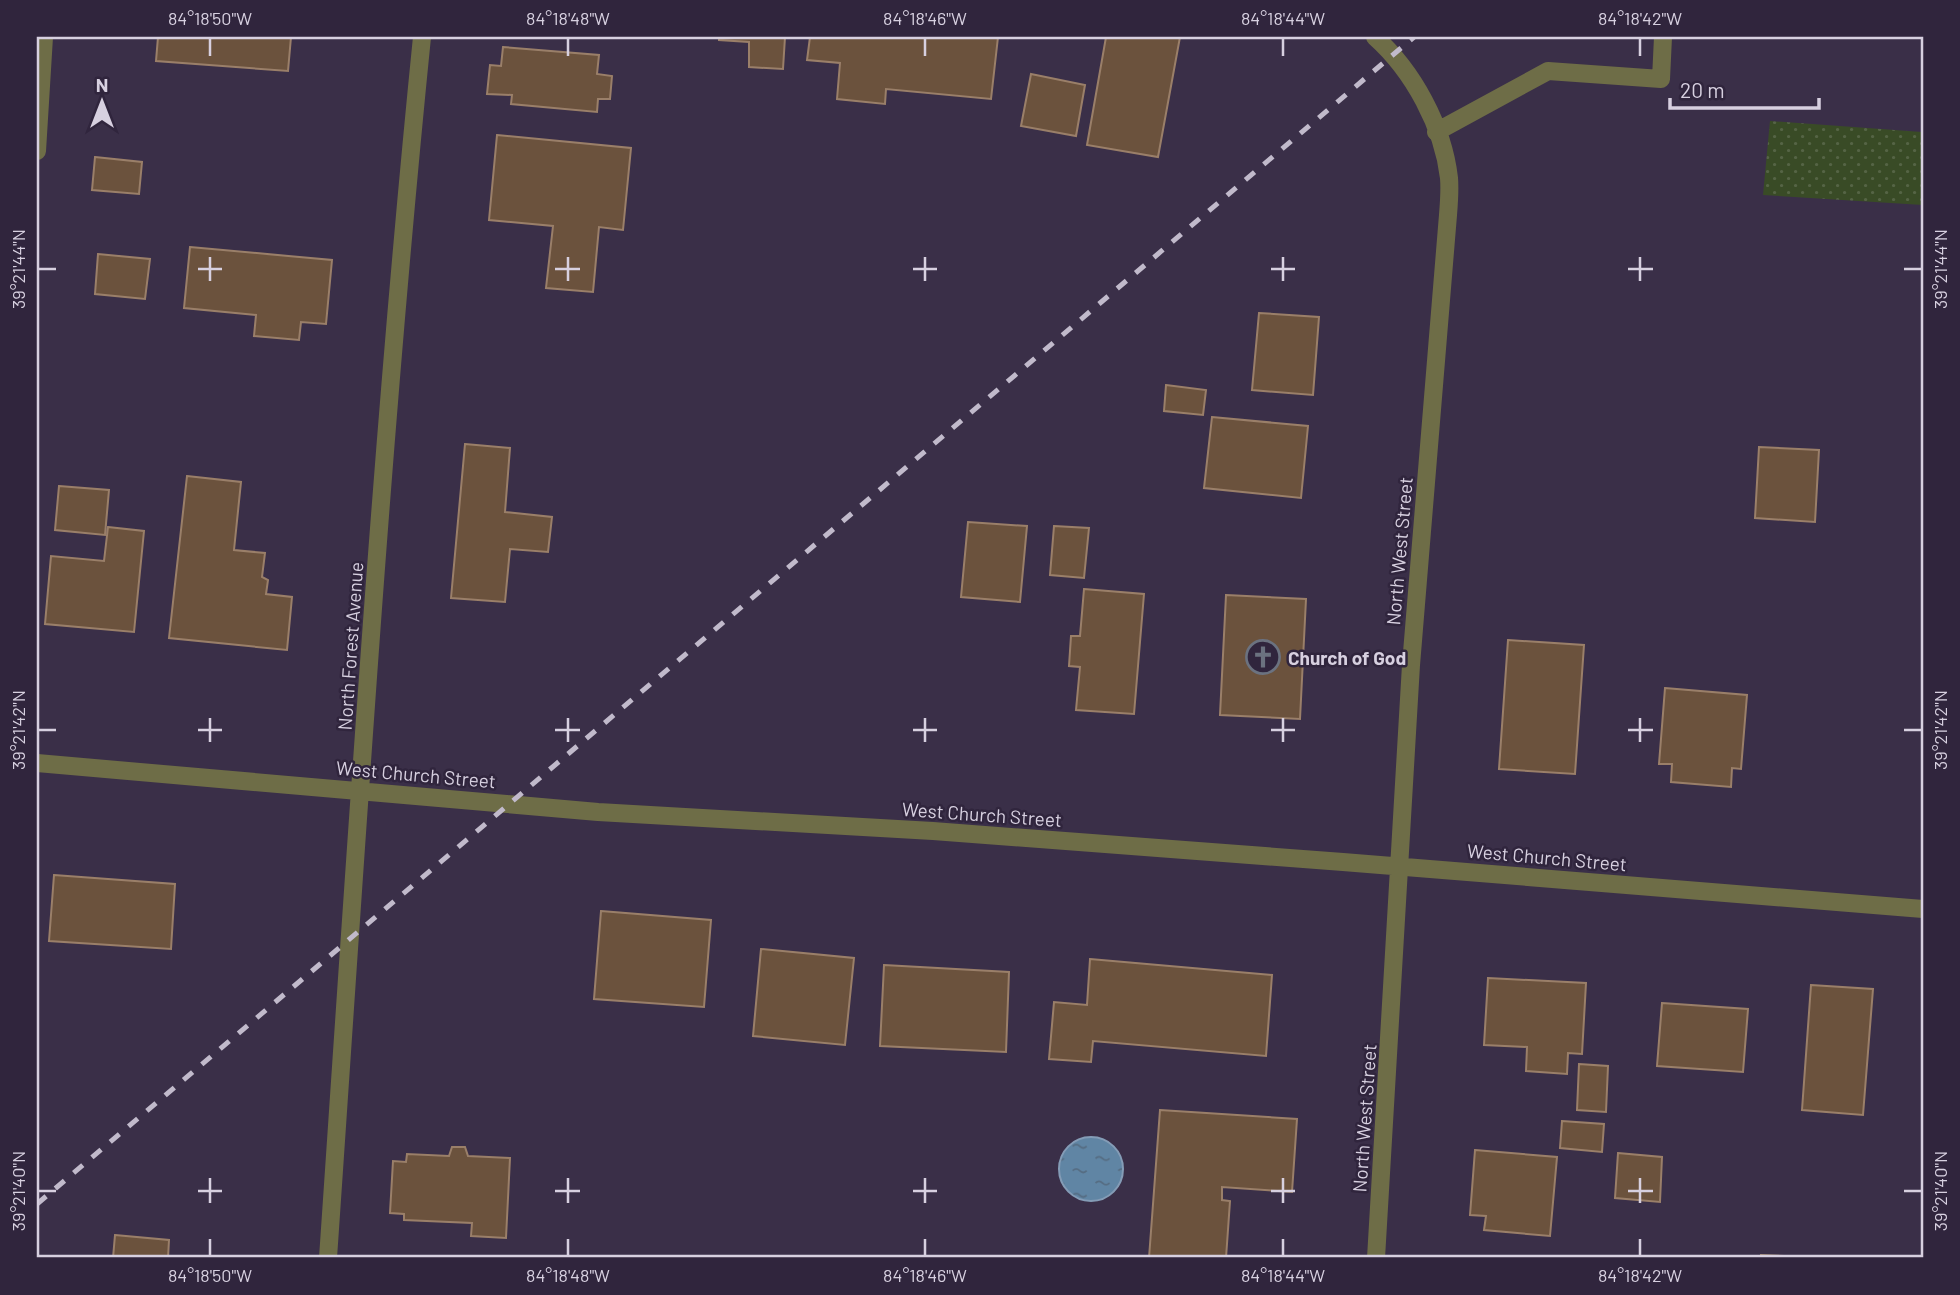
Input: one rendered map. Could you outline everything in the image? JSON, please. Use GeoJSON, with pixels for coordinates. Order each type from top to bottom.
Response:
{"type":"FeatureCollection","features":[{"type":"Feature","properties":{"kind":"street"},"geometry":{"type":"LineString","coordinates":[[37,151],[44,37]]}},
{"type":"Feature","properties":{"kind":"street","name":"North Forest Avenue"},"geometry":{"type":"LineString","coordinates":[[328,1258],[360,789],[405,200],[422,37]]}},
{"type":"Feature","properties":{"kind":"street","name":"North West Street"},"geometry":{"type":"LineString","coordinates":[[1376,37],[1394,54],[1424,102],[1449,178],[1411,665],[1376,1258]]}},
{"type":"Feature","properties":{"kind":"street"},"geometry":{"type":"LineString","coordinates":[[1436,132],[1548,71],[1661,79],[1664,37]]}},
{"type":"Feature","properties":{"kind":"street","name":"West Church Street"},"geometry":{"type":"LineString","coordinates":[[37,763],[360,789],[598,812],[933,831],[1923,909]]}},
{"type":"Feature","properties":{"kind":"green space"},"geometry":{"type":"Polygon","coordinates":[[[1770,121],[1922,132],[1923,205],[1763,195],[1770,121]]]}},
{"type":"Feature","properties":{"kind":"water"},"geometry":{"type":"Polygon","coordinates":[[[1085,1137],[1097,1137],[1114,1146],[1121,1157],[1121,1181],[1114,1192],[1097,1201],[1085,1201],[1073,1196],[1064,1187],[1059,1175],[1059,1163],[1064,1151],[1073,1142],[1085,1137]]]}},
{"type":"Feature","properties":{"kind":"building"},"geometry":{"type":"Polygon","coordinates":[[[158,37],[291,37],[288,71],[156,61],[158,37]]]}},
{"type":"Feature","properties":{"kind":"building"},"geometry":{"type":"Polygon","coordinates":[[[719,37],[785,37],[783,69],[749,67],[749,42],[719,40],[719,37]]]}},
{"type":"Feature","properties":{"kind":"building"},"geometry":{"type":"Polygon","coordinates":[[[810,37],[998,37],[991,99],[886,89],[885,104],[837,99],[840,63],[807,60],[810,37]]]}},
{"type":"Feature","properties":{"kind":"building"},"geometry":{"type":"Polygon","coordinates":[[[1106,37],[1180,37],[1158,157],[1087,145],[1106,37]]]}},
{"type":"Feature","properties":{"kind":"building"},"geometry":{"type":"Polygon","coordinates":[[[503,47],[599,55],[597,74],[612,76],[610,99],[598,99],[597,112],[511,104],[512,95],[487,94],[490,65],[501,66],[503,47]]]}},
{"type":"Feature","properties":{"kind":"building"},"geometry":{"type":"Polygon","coordinates":[[[1031,74],[1085,85],[1076,136],[1021,126],[1031,74]]]}},
{"type":"Feature","properties":{"kind":"building"},"geometry":{"type":"Polygon","coordinates":[[[497,135],[631,148],[623,230],[599,227],[593,292],[546,288],[553,226],[489,220],[497,135]]]}},
{"type":"Feature","properties":{"kind":"building"},"geometry":{"type":"Polygon","coordinates":[[[95,157],[142,162],[139,194],[92,190],[95,157]]]}},
{"type":"Feature","properties":{"kind":"building"},"geometry":{"type":"Polygon","coordinates":[[[190,247],[332,260],[326,324],[301,322],[299,340],[254,336],[256,315],[184,308],[190,247]]]}},
{"type":"Feature","properties":{"kind":"building"},"geometry":{"type":"Polygon","coordinates":[[[98,254],[150,259],[145,299],[95,294],[98,254]]]}},
{"type":"Feature","properties":{"kind":"building"},"geometry":{"type":"Polygon","coordinates":[[[1259,313],[1319,317],[1313,395],[1252,390],[1259,313]]]}},
{"type":"Feature","properties":{"kind":"building"},"geometry":{"type":"Polygon","coordinates":[[[1166,385],[1206,390],[1203,415],[1164,411],[1166,385]]]}},
{"type":"Feature","properties":{"kind":"building"},"geometry":{"type":"Polygon","coordinates":[[[1212,417],[1308,426],[1301,498],[1204,488],[1212,417]]]}},
{"type":"Feature","properties":{"kind":"building"},"geometry":{"type":"Polygon","coordinates":[[[465,444],[510,448],[505,512],[552,517],[548,552],[510,549],[505,602],[451,598],[465,444]]]}},
{"type":"Feature","properties":{"kind":"building"},"geometry":{"type":"Polygon","coordinates":[[[1759,447],[1819,450],[1815,522],[1755,518],[1759,447]]]}},
{"type":"Feature","properties":{"kind":"building"},"geometry":{"type":"Polygon","coordinates":[[[187,476],[241,482],[234,550],[265,553],[262,577],[268,580],[266,594],[292,597],[287,650],[169,638],[187,476]]]}},
{"type":"Feature","properties":{"kind":"building"},"geometry":{"type":"Polygon","coordinates":[[[59,486],[109,490],[105,535],[55,530],[59,486]]]}},
{"type":"Feature","properties":{"kind":"building"},"geometry":{"type":"Polygon","coordinates":[[[968,522],[1027,526],[1020,602],[961,597],[968,522]]]}},
{"type":"Feature","properties":{"kind":"building"},"geometry":{"type":"Polygon","coordinates":[[[1054,526],[1089,528],[1084,578],[1050,575],[1054,526]]]}},
{"type":"Feature","properties":{"kind":"building"},"geometry":{"type":"Polygon","coordinates":[[[108,527],[144,531],[134,632],[45,624],[51,556],[104,561],[108,527]]]}},
{"type":"Feature","properties":{"kind":"building"},"geometry":{"type":"Polygon","coordinates":[[[1084,589],[1144,594],[1134,714],[1076,710],[1080,667],[1069,666],[1071,636],[1080,636],[1084,589]]]}},
{"type":"Feature","properties":{"kind":"building","name":"Church of God"},"geometry":{"type":"Polygon","coordinates":[[[1226,595],[1306,599],[1300,719],[1220,715],[1226,595]]]}},
{"type":"Feature","properties":{"kind":"building"},"geometry":{"type":"Polygon","coordinates":[[[1508,640],[1584,645],[1575,774],[1499,769],[1508,640]]]}},
{"type":"Feature","properties":{"kind":"building"},"geometry":{"type":"Polygon","coordinates":[[[1665,688],[1747,695],[1741,769],[1732,768],[1731,787],[1671,782],[1672,764],[1659,764],[1665,688]]]}},
{"type":"Feature","properties":{"kind":"building"},"geometry":{"type":"Polygon","coordinates":[[[54,875],[175,884],[171,949],[49,941],[54,875]]]}},
{"type":"Feature","properties":{"kind":"building"},"geometry":{"type":"Polygon","coordinates":[[[601,911],[711,920],[704,1007],[594,999],[601,911]]]}},
{"type":"Feature","properties":{"kind":"building"},"geometry":{"type":"Polygon","coordinates":[[[761,949],[854,958],[845,1045],[753,1036],[761,949]]]}},
{"type":"Feature","properties":{"kind":"building"},"geometry":{"type":"Polygon","coordinates":[[[1090,959],[1272,975],[1266,1056],[1093,1041],[1091,1062],[1049,1059],[1054,1002],[1087,1005],[1090,959]]]}},
{"type":"Feature","properties":{"kind":"building"},"geometry":{"type":"Polygon","coordinates":[[[884,965],[1009,972],[1006,1052],[880,1046],[884,965]]]}},
{"type":"Feature","properties":{"kind":"building"},"geometry":{"type":"Polygon","coordinates":[[[1488,978],[1586,983],[1582,1054],[1568,1053],[1567,1074],[1526,1071],[1527,1047],[1484,1045],[1488,978]]]}},
{"type":"Feature","properties":{"kind":"building"},"geometry":{"type":"Polygon","coordinates":[[[1811,985],[1873,989],[1863,1115],[1802,1110],[1811,985]]]}},
{"type":"Feature","properties":{"kind":"building"},"geometry":{"type":"Polygon","coordinates":[[[1662,1003],[1748,1009],[1743,1072],[1657,1066],[1662,1003]]]}},
{"type":"Feature","properties":{"kind":"building"},"geometry":{"type":"Polygon","coordinates":[[[1579,1064],[1608,1066],[1606,1112],[1577,1110],[1579,1064]]]}},
{"type":"Feature","properties":{"kind":"building"},"geometry":{"type":"Polygon","coordinates":[[[1160,1110],[1297,1119],[1292,1192],[1222,1187],[1222,1200],[1230,1201],[1226,1258],[1149,1258],[1160,1110]]]}},
{"type":"Feature","properties":{"kind":"building"},"geometry":{"type":"Polygon","coordinates":[[[1562,1121],[1604,1124],[1602,1152],[1560,1148],[1562,1121]]]}},
{"type":"Feature","properties":{"kind":"building"},"geometry":{"type":"Polygon","coordinates":[[[452,1147],[465,1147],[468,1156],[510,1158],[506,1238],[471,1236],[472,1223],[404,1220],[404,1214],[390,1213],[393,1161],[406,1162],[407,1154],[449,1156],[452,1147]]]}},
{"type":"Feature","properties":{"kind":"building"},"geometry":{"type":"Polygon","coordinates":[[[1475,1150],[1557,1157],[1550,1236],[1484,1230],[1486,1216],[1470,1215],[1475,1150]]]}},
{"type":"Feature","properties":{"kind":"building"},"geometry":{"type":"Polygon","coordinates":[[[1618,1153],[1662,1157],[1660,1202],[1615,1198],[1618,1153]]]}},
{"type":"Feature","properties":{"kind":"building"},"geometry":{"type":"Polygon","coordinates":[[[115,1235],[169,1240],[168,1258],[113,1258],[115,1235]]]}},
{"type":"Feature","properties":{"kind":"building"},"geometry":{"type":"Polygon","coordinates":[[[1761,1255],[1809,1257],[1809,1258],[1761,1258],[1761,1255]]]}},
{"type":"Feature","properties":{"kind":"railway"},"geometry":{"type":"LineString","coordinates":[[37,1204],[1414,37]]}},
{"type":"Feature","properties":{"kind":"place","name":"Church of God"},"geometry":{"type":"Point","coordinates":[1263,657]}}]}
